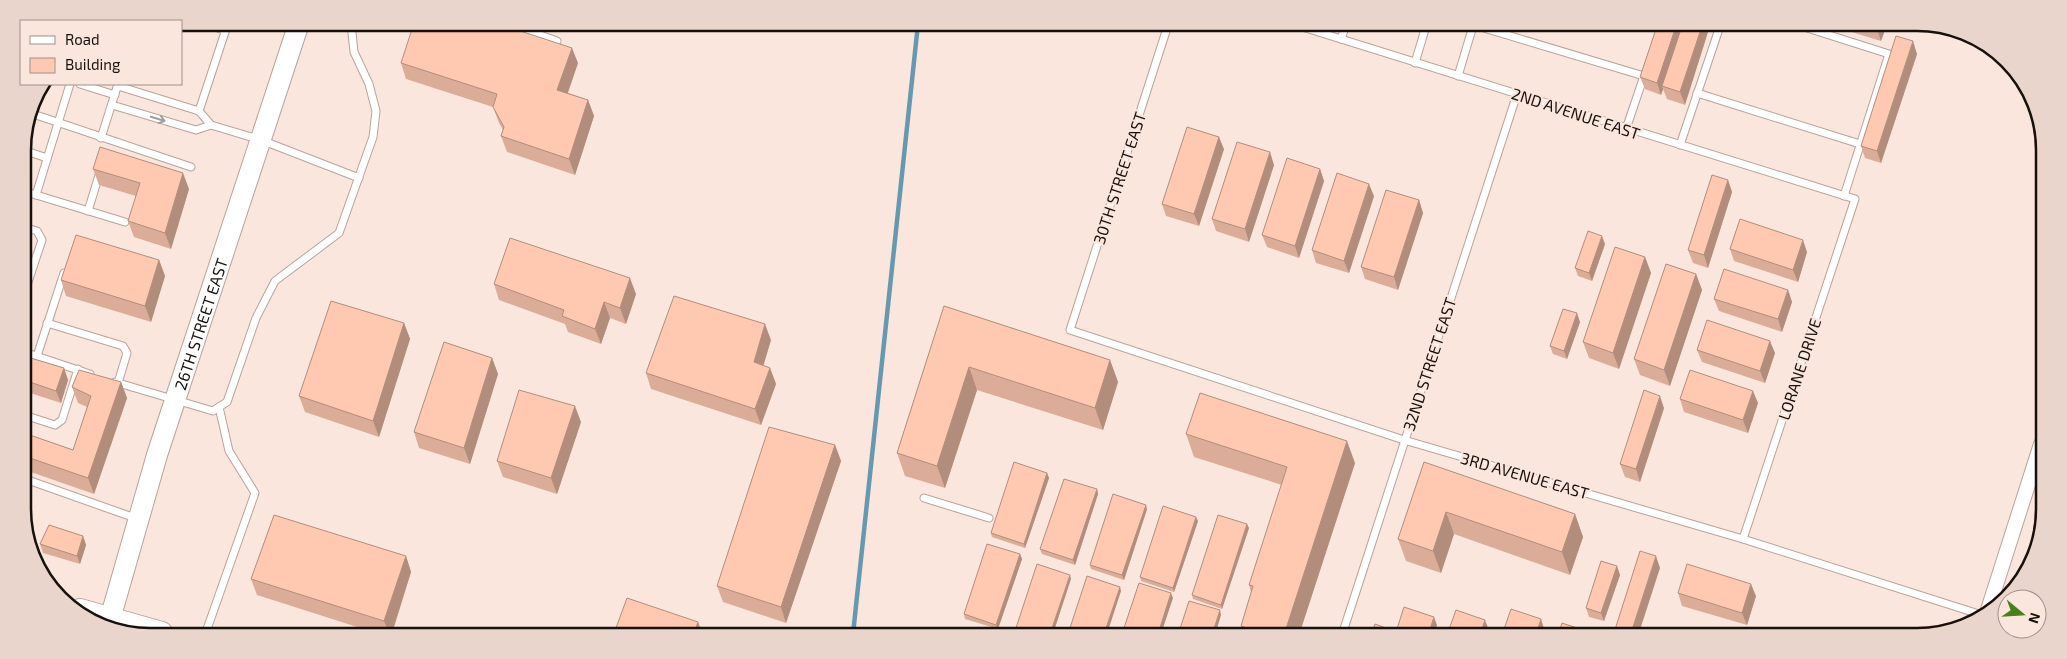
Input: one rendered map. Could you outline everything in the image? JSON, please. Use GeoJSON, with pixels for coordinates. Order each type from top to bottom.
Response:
{"type":"FeatureCollection","features":[{"type":"Feature","properties":{"kind":"main road","name":"26TH STREET EAST"},"geometry":{"type":"LineString","coordinates":[[110,621],[174,401],[296,31]]}},
{"type":"Feature","properties":{"kind":"street"},"geometry":{"type":"LineString","coordinates":[[1991,602],[2036,457]]}},
{"type":"Feature","properties":{"kind":"lane"},"geometry":{"type":"LineString","coordinates":[[199,111],[225,31]]}},
{"type":"Feature","properties":{"kind":"lane"},"geometry":{"type":"LineString","coordinates":[[110,380],[174,401],[213,411],[227,402],[256,318],[275,281],[339,233],[374,137],[376,111],[369,84],[354,52],[352,31]]}},
{"type":"Feature","properties":{"kind":"lane"},"geometry":{"type":"LineString","coordinates":[[529,31],[557,41]]}},
{"type":"Feature","properties":{"kind":"lane","name":"30TH STREET EAST"},"geometry":{"type":"LineString","coordinates":[[1070,330],[1166,31]]}},
{"type":"Feature","properties":{"kind":"lane","name":"2ND AVENUE EAST"},"geometry":{"type":"LineString","coordinates":[[1315,31],[1680,146],[1856,199]]}},
{"type":"Feature","properties":{"kind":"lane"},"geometry":{"type":"LineString","coordinates":[[1341,39],[1344,31]]}},
{"type":"Feature","properties":{"kind":"lane"},"geometry":{"type":"LineString","coordinates":[[1415,63],[1425,31]]}},
{"type":"Feature","properties":{"kind":"lane"},"geometry":{"type":"LineString","coordinates":[[1458,76],[1472,31]]}},
{"type":"Feature","properties":{"kind":"lane"},"geometry":{"type":"LineString","coordinates":[[1494,31],[1644,76]]}},
{"type":"Feature","properties":{"kind":"lane"},"geometry":{"type":"LineString","coordinates":[[1680,146],[1718,31]]}},
{"type":"Feature","properties":{"kind":"lane"},"geometry":{"type":"LineString","coordinates":[[1817,31],[1889,54],[1844,196]]}},
{"type":"Feature","properties":{"kind":"lane"},"geometry":{"type":"LineString","coordinates":[[1626,129],[1646,68]]}},
{"type":"Feature","properties":{"kind":"lane"},"geometry":{"type":"LineString","coordinates":[[36,195],[70,85]]}},
{"type":"Feature","properties":{"kind":"lane"},"geometry":{"type":"LineString","coordinates":[[83,85],[115,95]]}},
{"type":"Feature","properties":{"kind":"lane"},"geometry":{"type":"LineString","coordinates":[[101,138],[118,85],[199,111],[212,125],[261,140],[358,178]]}},
{"type":"Feature","properties":{"kind":"lane"},"geometry":{"type":"LineString","coordinates":[[1697,93],[1860,144]]}},
{"type":"Feature","properties":{"kind":"lane","name":"32ND STREET EAST"},"geometry":{"type":"LineString","coordinates":[[1344,627],[1516,94]]}},
{"type":"Feature","properties":{"kind":"lane"},"geometry":{"type":"LineString","coordinates":[[112,105],[196,130],[212,125]]}},
{"type":"Feature","properties":{"kind":"lane"},"geometry":{"type":"LineString","coordinates":[[37,115],[191,167]]}},
{"type":"Feature","properties":{"kind":"lane"},"geometry":{"type":"LineString","coordinates":[[107,149],[109,140]]}},
{"type":"Feature","properties":{"kind":"lane"},"geometry":{"type":"LineString","coordinates":[[32,153],[47,158]]}},
{"type":"Feature","properties":{"kind":"lane"},"geometry":{"type":"LineString","coordinates":[[88,211],[101,167]]}},
{"type":"Feature","properties":{"kind":"lane"},"geometry":{"type":"LineString","coordinates":[[32,194],[125,222]]}},
{"type":"Feature","properties":{"kind":"lane","name":"LORANE DRIVE"},"geometry":{"type":"LineString","coordinates":[[1743,539],[1856,199]]}},
{"type":"Feature","properties":{"kind":"lane"},"geometry":{"type":"LineString","coordinates":[[32,229],[37,231],[42,240],[32,271]]}},
{"type":"Feature","properties":{"kind":"lane"},"geometry":{"type":"LineString","coordinates":[[37,356],[65,269]]}},
{"type":"Feature","properties":{"kind":"lane"},"geometry":{"type":"LineString","coordinates":[[48,323],[123,346],[127,354],[118,383]]}},
{"type":"Feature","properties":{"kind":"lane","name":"3RD AVENUE EAST"},"geometry":{"type":"LineString","coordinates":[[1070,330],[1404,440],[1743,539],[1976,612]]}},
{"type":"Feature","properties":{"kind":"lane"},"geometry":{"type":"LineString","coordinates":[[31,354],[102,377]]}},
{"type":"Feature","properties":{"kind":"lane"},"geometry":{"type":"LineString","coordinates":[[31,417],[55,425],[62,420],[78,370]]}},
{"type":"Feature","properties":{"kind":"lane"},"geometry":{"type":"LineString","coordinates":[[207,628],[255,493],[229,451],[219,408]]}},
{"type":"Feature","properties":{"kind":"lane"},"geometry":{"type":"LineString","coordinates":[[31,481],[138,519]]}},
{"type":"Feature","properties":{"kind":"lane"},"geometry":{"type":"LineString","coordinates":[[924,498],[989,518]]}},
{"type":"Feature","properties":{"kind":"building"},"geometry":{"type":"Polygon","coordinates":[[[411,31],[520,31],[572,48],[557,90],[588,100],[569,159],[501,136],[504,127],[493,107],[497,94],[401,63],[411,31]]]}},
{"type":"Feature","properties":{"kind":"building"},"geometry":{"type":"Polygon","coordinates":[[[1655,31],[1674,31],[1657,83],[1640,77],[1655,31]]]}},
{"type":"Feature","properties":{"kind":"building"},"geometry":{"type":"Polygon","coordinates":[[[1680,31],[1700,31],[1680,92],[1662,86],[1680,31]]]}},
{"type":"Feature","properties":{"kind":"building"},"geometry":{"type":"Polygon","coordinates":[[[1896,36],[1913,41],[1877,151],[1861,146],[1896,36]]]}},
{"type":"Feature","properties":{"kind":"building"},"geometry":{"type":"Polygon","coordinates":[[[1187,127],[1219,137],[1194,214],[1162,204],[1187,127]]]}},
{"type":"Feature","properties":{"kind":"building"},"geometry":{"type":"Polygon","coordinates":[[[1237,142],[1270,152],[1245,229],[1212,219],[1237,142]]]}},
{"type":"Feature","properties":{"kind":"building"},"geometry":{"type":"Polygon","coordinates":[[[100,147],[183,173],[165,233],[128,221],[140,183],[93,169],[100,147]]]}},
{"type":"Feature","properties":{"kind":"building"},"geometry":{"type":"Polygon","coordinates":[[[1287,158],[1320,169],[1295,246],[1262,235],[1287,158]]]}},
{"type":"Feature","properties":{"kind":"building"},"geometry":{"type":"Polygon","coordinates":[[[1337,173],[1369,184],[1344,261],[1312,250],[1337,173]]]}},
{"type":"Feature","properties":{"kind":"building"},"geometry":{"type":"Polygon","coordinates":[[[1712,175],[1728,180],[1704,255],[1688,250],[1712,175]]]}},
{"type":"Feature","properties":{"kind":"building"},"geometry":{"type":"Polygon","coordinates":[[[1386,190],[1419,200],[1394,277],[1361,267],[1386,190]]]}},
{"type":"Feature","properties":{"kind":"building"},"geometry":{"type":"Polygon","coordinates":[[[1740,219],[1803,240],[1793,270],[1730,249],[1740,219]]]}},
{"type":"Feature","properties":{"kind":"building"},"geometry":{"type":"Polygon","coordinates":[[[1588,231],[1602,236],[1589,273],[1575,268],[1588,231]]]}},
{"type":"Feature","properties":{"kind":"building"},"geometry":{"type":"Polygon","coordinates":[[[76,235],[159,260],[145,306],[61,280],[76,235]]]}},
{"type":"Feature","properties":{"kind":"building"},"geometry":{"type":"Polygon","coordinates":[[[510,238],[630,278],[620,308],[604,302],[595,329],[562,316],[564,310],[494,284],[510,238]]]}},
{"type":"Feature","properties":{"kind":"building"},"geometry":{"type":"Polygon","coordinates":[[[1615,247],[1645,257],[1613,353],[1583,342],[1615,247]]]}},
{"type":"Feature","properties":{"kind":"building"},"geometry":{"type":"Polygon","coordinates":[[[1666,264],[1696,274],[1664,370],[1634,359],[1666,264]]]}},
{"type":"Feature","properties":{"kind":"building"},"geometry":{"type":"Polygon","coordinates":[[[1724,269],[1788,290],[1778,319],[1714,299],[1724,269]]]}},
{"type":"Feature","properties":{"kind":"building"},"geometry":{"type":"Polygon","coordinates":[[[674,296],[765,324],[754,362],[770,368],[755,409],[646,373],[674,296]]]}},
{"type":"Feature","properties":{"kind":"building"},"geometry":{"type":"Polygon","coordinates":[[[331,301],[404,323],[373,421],[299,396],[331,301]]]}},
{"type":"Feature","properties":{"kind":"building"},"geometry":{"type":"Polygon","coordinates":[[[944,306],[1110,360],[1095,408],[969,367],[937,466],[897,453],[944,306]]]}},
{"type":"Feature","properties":{"kind":"building"},"geometry":{"type":"Polygon","coordinates":[[[1563,309],[1577,313],[1564,351],[1550,346],[1563,309]]]}},
{"type":"Feature","properties":{"kind":"building"},"geometry":{"type":"Polygon","coordinates":[[[1707,320],[1770,341],[1760,371],[1697,350],[1707,320]]]}},
{"type":"Feature","properties":{"kind":"building"},"geometry":{"type":"Polygon","coordinates":[[[444,342],[492,358],[464,448],[414,432],[444,342]]]}},
{"type":"Feature","properties":{"kind":"building"},"geometry":{"type":"Polygon","coordinates":[[[31,358],[64,368],[56,391],[31,383],[31,358]]]}},
{"type":"Feature","properties":{"kind":"building"},"geometry":{"type":"Polygon","coordinates":[[[79,370],[121,382],[88,478],[31,458],[31,435],[73,450],[91,396],[72,387],[79,370]]]}},
{"type":"Feature","properties":{"kind":"building"},"geometry":{"type":"Polygon","coordinates":[[[1690,370],[1753,391],[1743,420],[1680,399],[1690,370]]]}},
{"type":"Feature","properties":{"kind":"building"},"geometry":{"type":"Polygon","coordinates":[[[519,390],[575,406],[551,478],[497,461],[519,390]]]}},
{"type":"Feature","properties":{"kind":"building"},"geometry":{"type":"Polygon","coordinates":[[[1644,390],[1660,396],[1636,469],[1620,464],[1644,390]]]}},
{"type":"Feature","properties":{"kind":"building"},"geometry":{"type":"Polygon","coordinates":[[[1200,393],[1347,441],[1286,627],[1241,626],[1253,586],[1249,585],[1287,467],[1186,434],[1200,393]]]}},
{"type":"Feature","properties":{"kind":"building"},"geometry":{"type":"Polygon","coordinates":[[[769,427],[835,445],[781,607],[717,586],[769,427]]]}},
{"type":"Feature","properties":{"kind":"building"},"geometry":{"type":"Polygon","coordinates":[[[1014,462],[1047,473],[1024,544],[991,533],[1014,462]]]}},
{"type":"Feature","properties":{"kind":"building"},"geometry":{"type":"Polygon","coordinates":[[[1424,462],[1575,514],[1562,552],[1446,512],[1433,551],[1398,539],[1424,462]]]}},
{"type":"Feature","properties":{"kind":"building"},"geometry":{"type":"Polygon","coordinates":[[[1064,479],[1097,489],[1073,560],[1040,549],[1064,479]]]}},
{"type":"Feature","properties":{"kind":"building"},"geometry":{"type":"Polygon","coordinates":[[[1113,494],[1146,505],[1122,575],[1090,565],[1113,494]]]}},
{"type":"Feature","properties":{"kind":"building"},"geometry":{"type":"Polygon","coordinates":[[[1163,506],[1196,517],[1173,588],[1140,577],[1163,506]]]}},
{"type":"Feature","properties":{"kind":"building"},"geometry":{"type":"Polygon","coordinates":[[[274,515],[406,556],[384,621],[251,579],[274,515]]]}},
{"type":"Feature","properties":{"kind":"building"},"geometry":{"type":"Polygon","coordinates":[[[1218,515],[1247,524],[1221,605],[1192,595],[1218,515]]]}},
{"type":"Feature","properties":{"kind":"building"},"geometry":{"type":"Polygon","coordinates":[[[49,525],[83,536],[77,556],[40,544],[49,525]]]}},
{"type":"Feature","properties":{"kind":"building"},"geometry":{"type":"Polygon","coordinates":[[[987,544],[1020,554],[996,625],[964,614],[987,544]]]}},
{"type":"Feature","properties":{"kind":"building"},"geometry":{"type":"Polygon","coordinates":[[[1640,551],[1656,556],[1633,627],[1616,627],[1640,551]]]}},
{"type":"Feature","properties":{"kind":"building"},"geometry":{"type":"Polygon","coordinates":[[[1601,561],[1617,566],[1601,613],[1586,608],[1601,561]]]}},
{"type":"Feature","properties":{"kind":"building"},"geometry":{"type":"Polygon","coordinates":[[[1037,564],[1070,575],[1052,627],[1016,628],[1037,564]]]}},
{"type":"Feature","properties":{"kind":"building"},"geometry":{"type":"Polygon","coordinates":[[[1687,564],[1751,584],[1742,613],[1678,593],[1687,564]]]}},
{"type":"Feature","properties":{"kind":"building"},"geometry":{"type":"Polygon","coordinates":[[[1087,576],[1120,587],[1106,627],[1070,627],[1087,576]]]}},
{"type":"Feature","properties":{"kind":"building"},"geometry":{"type":"Polygon","coordinates":[[[1139,583],[1171,593],[1160,627],[1124,627],[1139,583]]]}},
{"type":"Feature","properties":{"kind":"building"},"geometry":{"type":"Polygon","coordinates":[[[627,598],[698,622],[696,628],[616,628],[627,598]]]}},
{"type":"Feature","properties":{"kind":"building"},"geometry":{"type":"Polygon","coordinates":[[[1189,601],[1220,610],[1214,627],[1180,627],[1189,601]]]}},
{"type":"Feature","properties":{"kind":"building"},"geometry":{"type":"Polygon","coordinates":[[[1404,607],[1434,617],[1431,627],[1398,627],[1404,607]]]}},
{"type":"Feature","properties":{"kind":"building"},"geometry":{"type":"Polygon","coordinates":[[[1511,609],[1541,619],[1538,627],[1505,627],[1511,609]]]}},
{"type":"Feature","properties":{"kind":"building"},"geometry":{"type":"Polygon","coordinates":[[[1456,610],[1485,620],[1483,627],[1450,627],[1456,610]]]}},
{"type":"Feature","properties":{"kind":"building"},"geometry":{"type":"Polygon","coordinates":[[[1562,623],[1575,627],[1561,627],[1562,623]]]}},
{"type":"Feature","properties":{"kind":"building"},"geometry":{"type":"Polygon","coordinates":[[[1375,624],[1384,627],[1374,627],[1375,624]]]}},
{"type":"Feature","properties":{"kind":"waterway"},"geometry":{"type":"LineString","coordinates":[[854,628],[917,31]]}}]}
